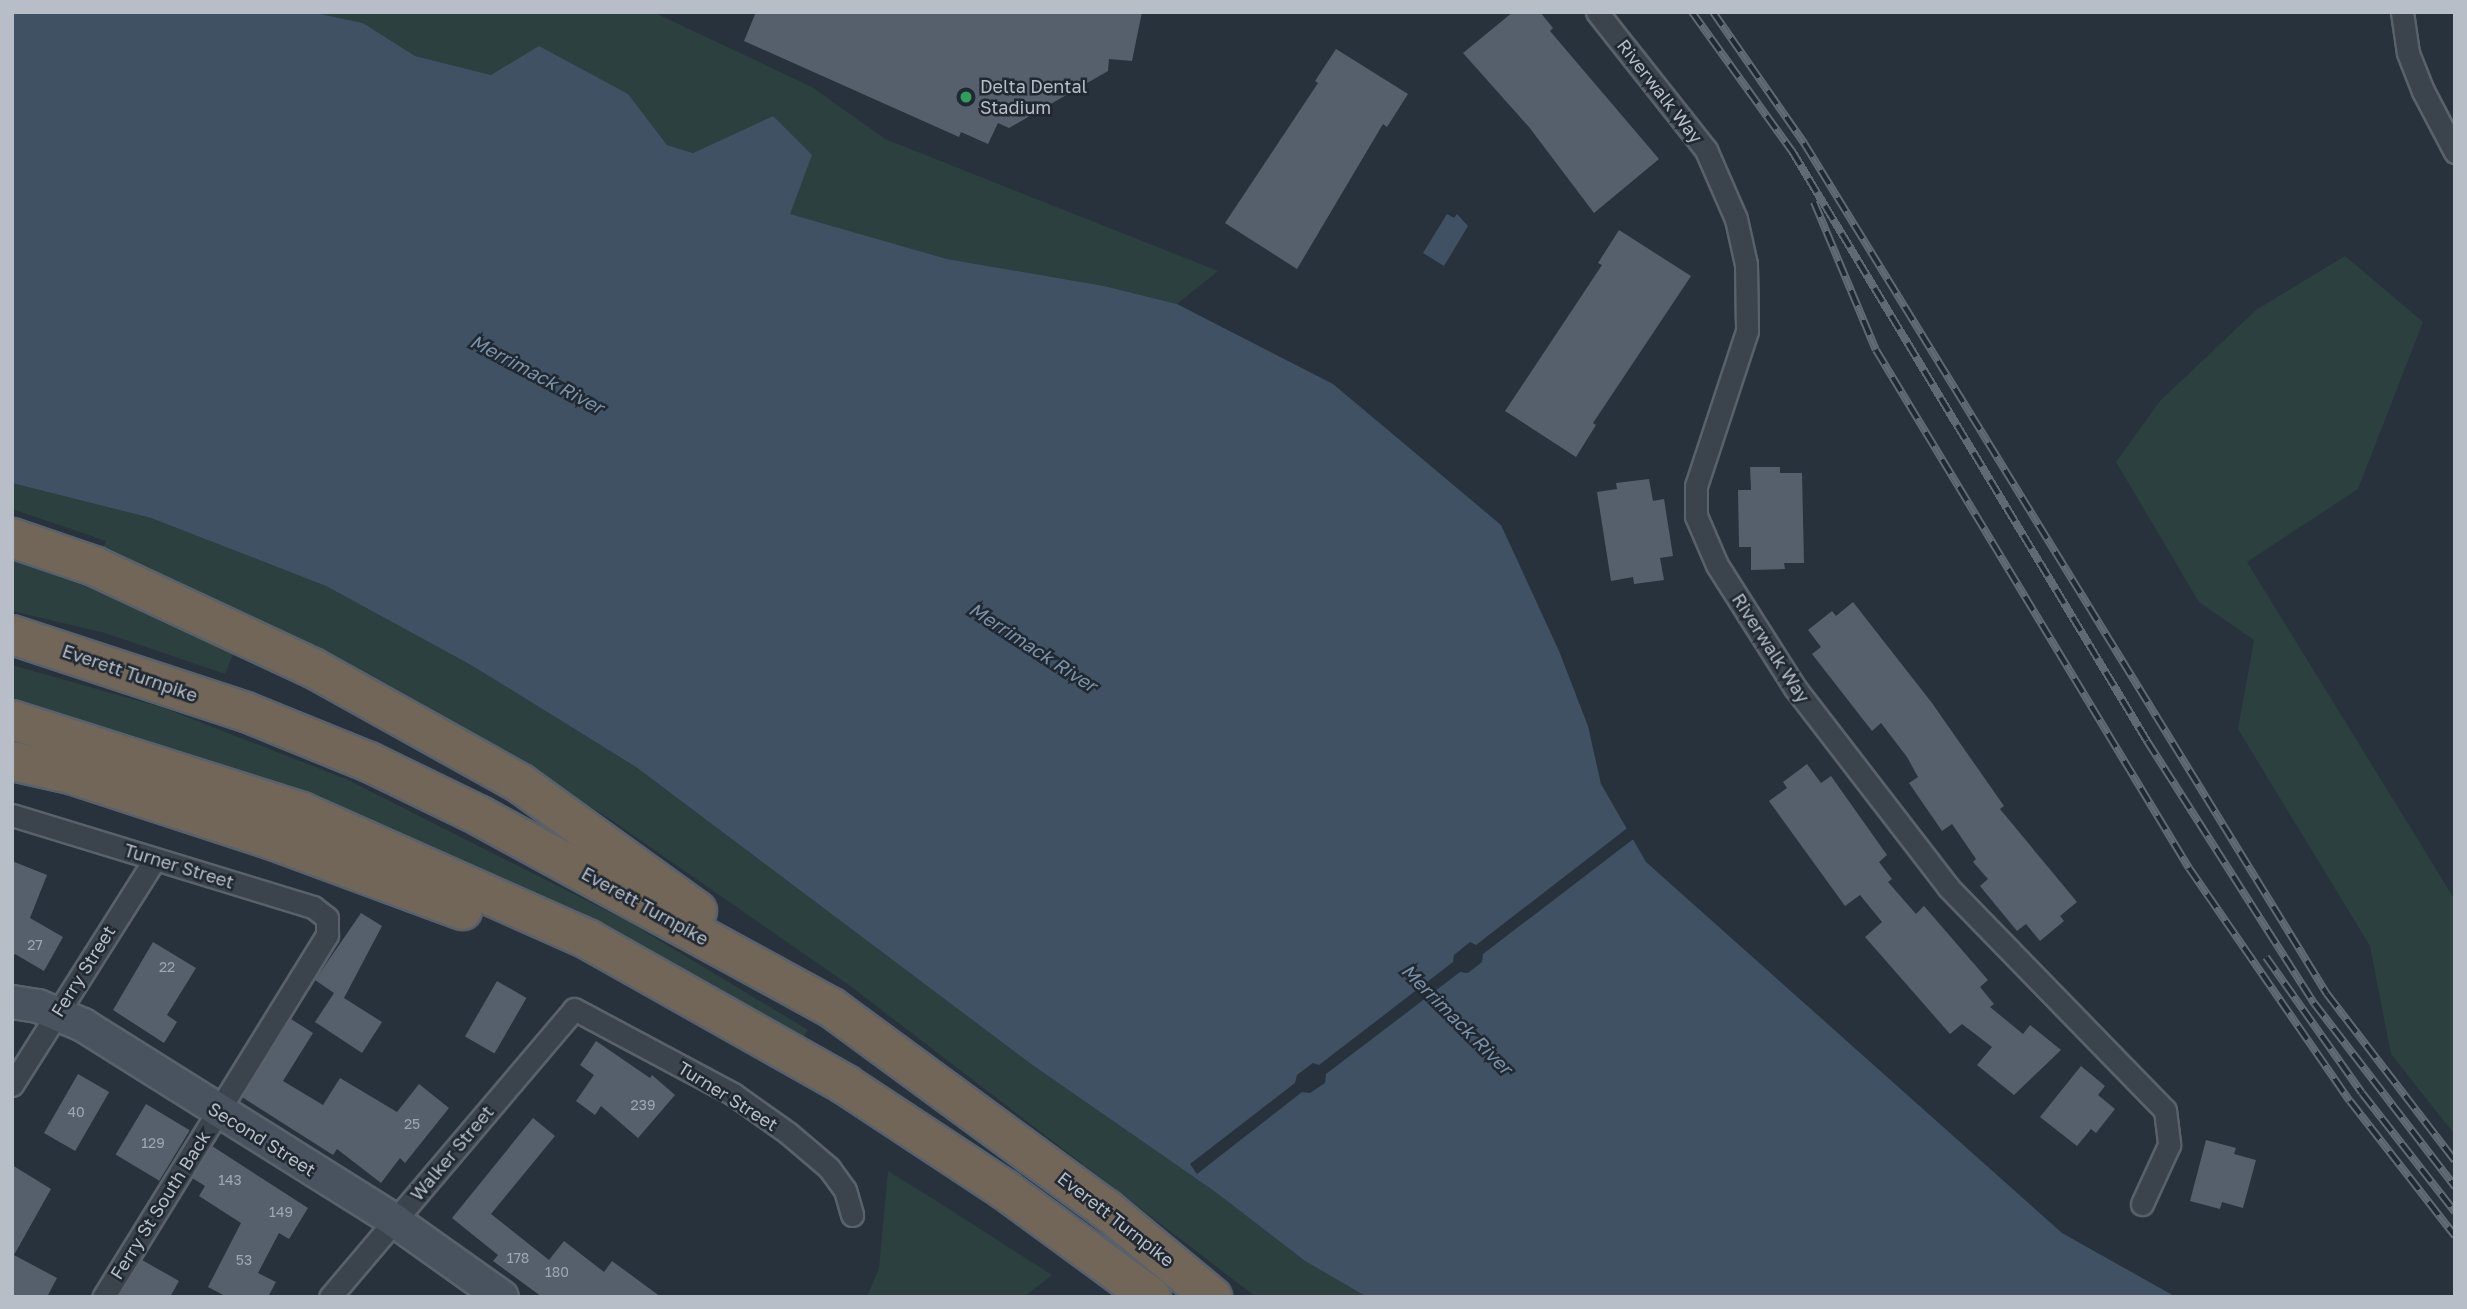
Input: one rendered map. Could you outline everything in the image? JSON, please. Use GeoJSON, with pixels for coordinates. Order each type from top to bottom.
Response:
{"type":"FeatureCollection","features":[{"type":"Feature","properties":{"kind":"highway"},"geometry":{"type":"LineString","coordinates":[[12,538],[94,566],[313,668],[520,784],[832,1008]]}},
{"type":"Feature","properties":{"kind":"highway","name":"Everett Turnpike"},"geometry":{"type":"LineString","coordinates":[[12,635],[246,712],[369,762],[480,816],[832,1008],[1106,1209],[1212,1297]]}},
{"type":"Feature","properties":{"kind":"highway"},"geometry":{"type":"LineString","coordinates":[[12,720],[302,812],[589,940],[846,1085],[1005,1190],[1151,1297]]}},
{"type":"Feature","properties":{"kind":"highway"},"geometry":{"type":"LineString","coordinates":[[12,761],[74,775],[441,901],[846,1085]]}},
{"type":"Feature","properties":{"kind":"main road","name":"Second Street"},"geometry":{"type":"LineString","coordinates":[[12,1002],[57,1013],[395,1221],[502,1297]]}},
{"type":"Feature","properties":{"kind":"street","name":"Riverwalk Way"},"geometry":{"type":"LineString","coordinates":[[1597,12],[1706,150],[1736,219],[1744,253],[1747,331],[1696,486],[1696,516],[1717,565],[1796,688],[1948,887],[2165,1110],[2169,1145],[2143,1204]]}},
{"type":"Feature","properties":{"kind":"street"},"geometry":{"type":"LineString","coordinates":[[2402,12],[2408,53],[2423,91],[2455,152]]}},
{"type":"Feature","properties":{"kind":"street","name":"Turner Street"},"geometry":{"type":"LineString","coordinates":[[12,815],[313,907],[327,918],[327,935]]}},
{"type":"Feature","properties":{"kind":"street","name":"Ferry Street"},"geometry":{"type":"LineString","coordinates":[[12,1085],[155,859]]}},
{"type":"Feature","properties":{"kind":"street","name":"Ferry St South Back"},"geometry":{"type":"LineString","coordinates":[[103,1297],[327,935]]}},
{"type":"Feature","properties":{"kind":"street","name":"Turner Street"},"geometry":{"type":"LineString","coordinates":[[574,1009],[733,1094],[788,1133],[829,1168],[845,1190],[852,1214]]}},
{"type":"Feature","properties":{"kind":"street","name":"Walker Street"},"geometry":{"type":"LineString","coordinates":[[330,1297],[574,1009]]}},
{"type":"Feature","properties":{"kind":"green space"},"geometry":{"type":"Polygon","coordinates":[[[311,12],[653,12],[812,87],[885,139],[1218,271],[1177,304],[1104,286],[947,259],[789,214],[773,116],[693,153],[667,145],[628,94],[491,75],[415,56],[363,23],[311,12]]]}},
{"type":"Feature","properties":{"kind":"green space"},"geometry":{"type":"Polygon","coordinates":[[[2345,256],[2423,322],[2358,489],[2247,562],[2455,900],[2455,1135],[2391,1054],[2370,946],[2238,729],[2254,640],[2199,602],[2116,462],[2160,401],[2256,310],[2345,256]]]}},
{"type":"Feature","properties":{"kind":"green space"},"geometry":{"type":"Polygon","coordinates":[[[12,483],[151,518],[326,586],[471,665],[636,767],[1031,1064],[1214,1191],[1305,1261],[1367,1297],[1256,1297],[849,985],[604,815],[366,676],[102,550],[106,541],[12,509],[12,483]]]}},
{"type":"Feature","properties":{"kind":"green space"},"geometry":{"type":"Polygon","coordinates":[[[12,560],[90,588],[233,654],[225,674],[105,633],[12,611],[12,560]]]}},
{"type":"Feature","properties":{"kind":"green space"},"geometry":{"type":"Polygon","coordinates":[[[12,665],[164,708],[346,779],[627,921],[808,1030],[803,1037],[714,987],[471,866],[135,737],[12,703],[12,665]]]}},
{"type":"Feature","properties":{"kind":"green space"},"geometry":{"type":"Polygon","coordinates":[[[888,1171],[1052,1275],[1024,1297],[867,1297],[879,1268],[888,1171]]]}},
{"type":"Feature","properties":{"kind":"water","name":"Merrimack River"},"geometry":{"type":"Polygon","coordinates":[[[12,12],[311,12],[363,23],[415,56],[491,75],[539,46],[628,94],[667,145],[693,153],[773,116],[812,155],[790,214],[947,259],[1104,286],[1177,304],[1333,384],[1501,525],[1559,651],[1588,726],[1601,784],[1646,862],[2062,1233],[2176,1297],[1367,1297],[1305,1261],[1214,1191],[1031,1064],[636,767],[471,665],[326,586],[151,518],[12,483],[12,12]]]}},
{"type":"Feature","properties":{"kind":"water"},"geometry":{"type":"Polygon","coordinates":[[[1447,214],[1454,218],[1457,214],[1468,226],[1444,266],[1423,253],[1447,214]]]}},
{"type":"Feature","properties":{"kind":"pier"},"geometry":{"type":"Polygon","coordinates":[[[1630,826],[1636,837],[1483,954],[1482,962],[1468,973],[1460,972],[1326,1074],[1325,1083],[1310,1093],[1302,1092],[1197,1174],[1190,1164],[1295,1083],[1297,1075],[1313,1063],[1319,1065],[1453,962],[1454,955],[1470,942],[1476,945],[1630,826]]]}},
{"type":"Feature","properties":{"kind":"building","name":"Delta Dental Stadium"},"geometry":{"type":"Polygon","coordinates":[[[756,12],[1142,12],[1132,61],[1109,59],[1108,71],[1009,128],[998,123],[988,144],[961,132],[959,137],[744,41],[756,12]]]}},
{"type":"Feature","properties":{"kind":"building"},"geometry":{"type":"Polygon","coordinates":[[[1513,12],[1540,12],[1553,28],[1550,31],[1659,159],[1594,213],[1529,127],[1463,53],[1513,12]]]}},
{"type":"Feature","properties":{"kind":"building"},"geometry":{"type":"Polygon","coordinates":[[[1336,49],[1408,94],[1387,127],[1383,124],[1297,269],[1225,223],[1318,83],[1315,81],[1336,49]]]}},
{"type":"Feature","properties":{"kind":"building"},"geometry":{"type":"Polygon","coordinates":[[[1619,230],[1691,276],[1593,423],[1596,425],[1576,457],[1505,411],[1602,265],[1598,263],[1619,230]]]}},
{"type":"Feature","properties":{"kind":"building"},"geometry":{"type":"Polygon","coordinates":[[[1750,467],[1780,467],[1780,473],[1802,473],[1804,563],[1784,563],[1785,569],[1751,570],[1751,547],[1739,547],[1738,490],[1751,490],[1750,467]]]}},
{"type":"Feature","properties":{"kind":"building"},"geometry":{"type":"Polygon","coordinates":[[[1649,479],[1653,501],[1664,499],[1673,556],[1660,558],[1664,580],[1634,584],[1633,577],[1611,581],[1597,492],[1617,489],[1616,483],[1649,479]]]}},
{"type":"Feature","properties":{"kind":"building"},"geometry":{"type":"Polygon","coordinates":[[[1853,602],[1932,703],[2004,806],[2000,809],[2077,902],[2060,916],[2064,921],[2040,941],[2026,924],[2017,931],[1980,886],[1988,879],[1973,862],[1976,859],[1952,824],[1942,831],[1909,783],[1918,777],[1907,757],[1881,723],[1872,731],[1812,654],[1821,647],[1808,630],[1832,611],[1836,616],[1853,602]]]}},
{"type":"Feature","properties":{"kind":"building"},"geometry":{"type":"Polygon","coordinates":[[[1807,764],[1821,783],[1831,776],[1887,855],[1879,862],[1892,879],[1888,882],[1916,914],[1924,906],[1988,980],[1980,987],[1994,1004],[1990,1007],[2023,1034],[2030,1025],[2061,1050],[2014,1095],[1977,1065],[1992,1047],[1962,1024],[1950,1034],[1865,937],[1882,922],[1860,895],[1845,906],[1769,801],[1787,788],[1783,782],[1807,764]]]}},
{"type":"Feature","properties":{"kind":"building"},"geometry":{"type":"Polygon","coordinates":[[[12,861],[47,875],[30,918],[63,937],[44,971],[15,954],[12,959],[12,861]]]}},
{"type":"Feature","properties":{"kind":"building"},"geometry":{"type":"Polygon","coordinates":[[[361,913],[382,926],[344,998],[382,1022],[362,1053],[315,1022],[334,993],[315,980],[361,913]]]}},
{"type":"Feature","properties":{"kind":"building"},"geometry":{"type":"Polygon","coordinates":[[[153,942],[196,968],[167,1015],[177,1022],[164,1043],[113,1010],[153,942]]]}},
{"type":"Feature","properties":{"kind":"building"},"geometry":{"type":"Polygon","coordinates":[[[497,981],[526,998],[494,1053],[465,1036],[497,981]]]}},
{"type":"Feature","properties":{"kind":"building"},"geometry":{"type":"Polygon","coordinates":[[[291,1019],[313,1033],[283,1081],[323,1105],[340,1078],[397,1112],[419,1084],[449,1108],[405,1163],[400,1158],[381,1183],[337,1149],[333,1155],[242,1097],[291,1019]]]}},
{"type":"Feature","properties":{"kind":"building"},"geometry":{"type":"Polygon","coordinates":[[[596,1041],[650,1078],[652,1075],[675,1095],[638,1138],[601,1106],[595,1115],[576,1101],[594,1075],[580,1065],[596,1041]]]}},
{"type":"Feature","properties":{"kind":"building"},"geometry":{"type":"Polygon","coordinates":[[[2081,1066],[2105,1086],[2098,1095],[2115,1109],[2096,1133],[2091,1129],[2077,1146],[2040,1117],[2081,1066]]]}},
{"type":"Feature","properties":{"kind":"building"},"geometry":{"type":"Polygon","coordinates":[[[78,1074],[109,1092],[75,1151],[44,1133],[78,1074]]]}},
{"type":"Feature","properties":{"kind":"building"},"geometry":{"type":"Polygon","coordinates":[[[146,1104],[190,1130],[159,1181],[116,1155],[146,1104]]]}},
{"type":"Feature","properties":{"kind":"building"},"geometry":{"type":"Polygon","coordinates":[[[533,1118],[555,1136],[491,1214],[549,1260],[564,1241],[604,1272],[612,1261],[661,1297],[542,1297],[493,1261],[498,1255],[452,1218],[533,1118]]]}},
{"type":"Feature","properties":{"kind":"building"},"geometry":{"type":"Polygon","coordinates":[[[2206,1140],[2236,1148],[2234,1154],[2256,1160],[2243,1208],[2222,1202],[2220,1209],[2190,1201],[2206,1140]]]}},
{"type":"Feature","properties":{"kind":"building"},"geometry":{"type":"Polygon","coordinates":[[[212,1146],[308,1208],[289,1239],[279,1233],[258,1273],[276,1282],[268,1297],[227,1297],[208,1287],[241,1223],[199,1196],[205,1186],[192,1178],[212,1146]]]}},
{"type":"Feature","properties":{"kind":"building"},"geometry":{"type":"Polygon","coordinates":[[[12,1165],[51,1189],[14,1255],[57,1278],[47,1297],[12,1297],[12,1165]]]}},
{"type":"Feature","properties":{"kind":"building"},"geometry":{"type":"Polygon","coordinates":[[[142,1260],[179,1281],[170,1297],[119,1297],[142,1260]]]}},
{"type":"Feature","properties":{"kind":"railway"},"geometry":{"type":"LineString","coordinates":[[1692,12],[1792,151],[2147,741],[2314,1003],[2455,1187]]}},
{"type":"Feature","properties":{"kind":"railway"},"geometry":{"type":"LineString","coordinates":[[1713,12],[1804,143],[2327,994],[2455,1161]]}},
{"type":"Feature","properties":{"kind":"railway"},"geometry":{"type":"LineString","coordinates":[[1814,202],[1876,350],[2189,868],[2350,1101],[2455,1236]]}},
{"type":"Feature","properties":{"kind":"railway"},"geometry":{"type":"LineString","coordinates":[[2266,957],[2362,1093],[2455,1212]]}},
{"type":"Feature","properties":{"kind":"place","name":"Delta Dental Stadium"},"geometry":{"type":"Point","coordinates":[966,97]}}]}
